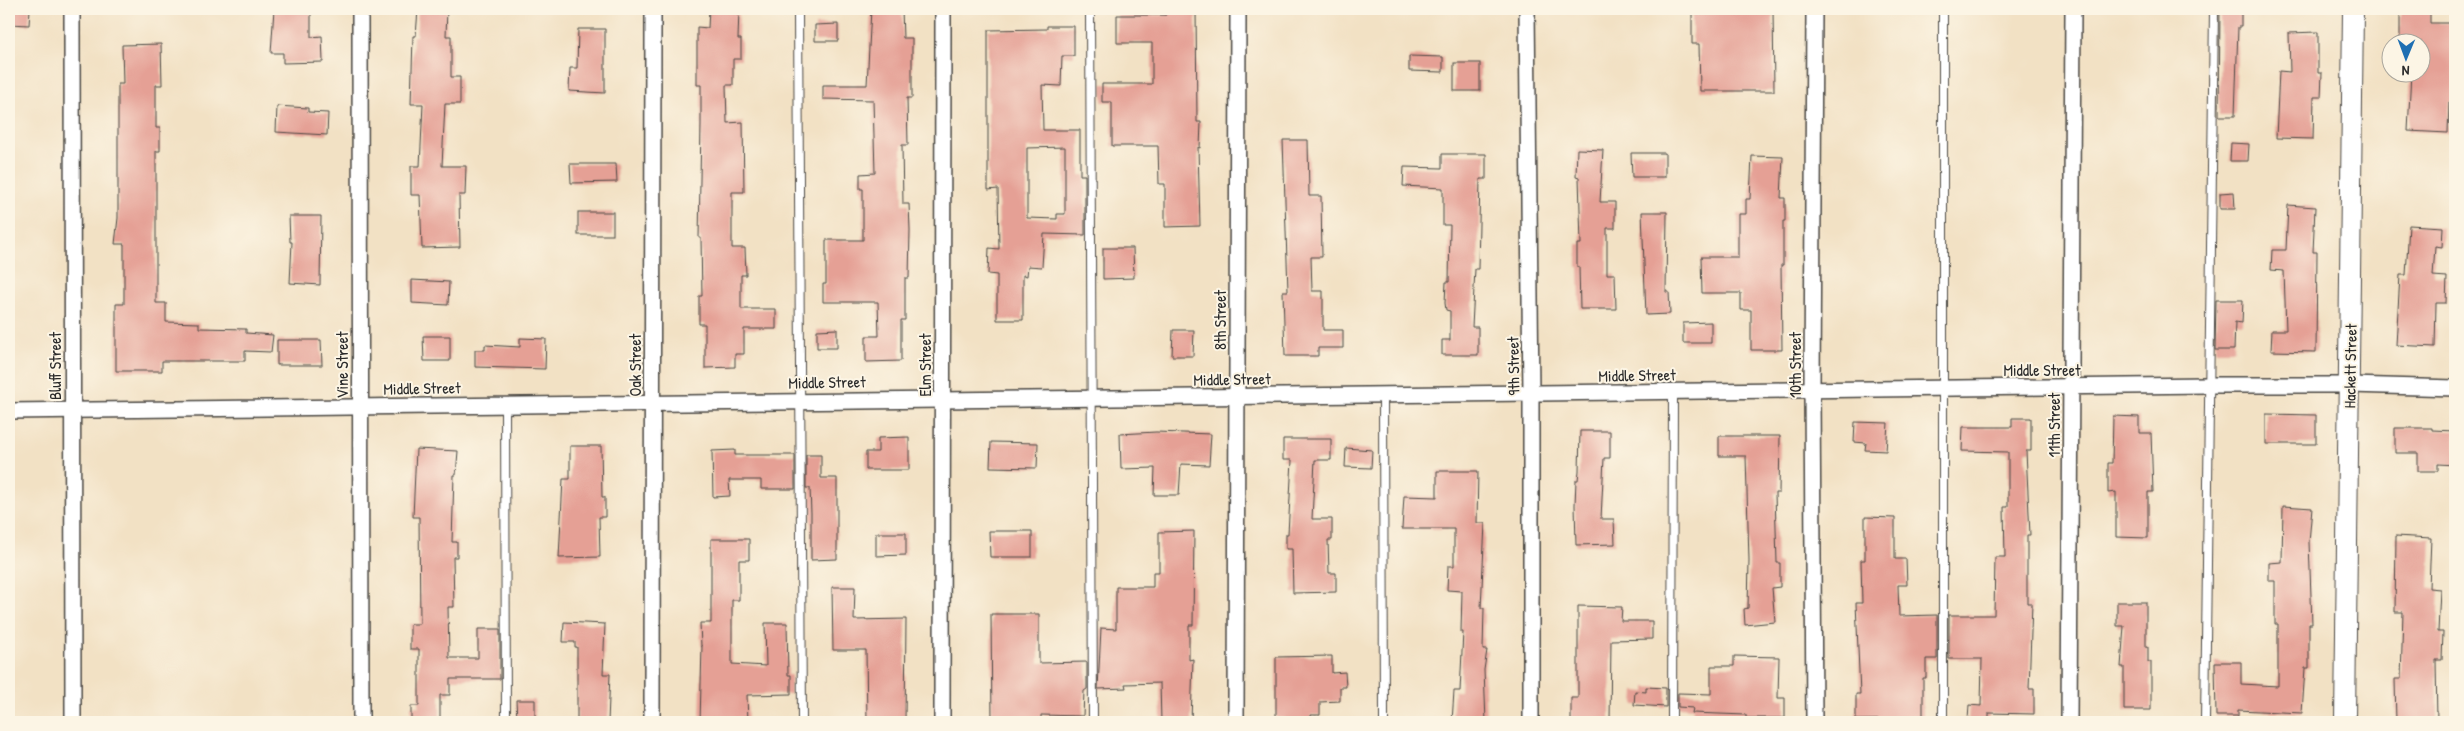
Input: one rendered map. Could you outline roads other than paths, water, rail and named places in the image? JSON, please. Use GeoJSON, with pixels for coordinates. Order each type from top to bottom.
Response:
{"type":"FeatureCollection","features":[{"type":"Feature","properties":{"kind":"street","name":"Bluff Street"},"geometry":{"type":"LineString","coordinates":[[72,9],[73,722]]}},
{"type":"Feature","properties":{"kind":"street","name":"Vine Street"},"geometry":{"type":"LineString","coordinates":[[360,9],[359,406],[361,722]]}},
{"type":"Feature","properties":{"kind":"street","name":"Oak Street"},"geometry":{"type":"LineString","coordinates":[[652,722],[653,9]]}},
{"type":"Feature","properties":{"kind":"street","name":"Elm Street"},"geometry":{"type":"LineString","coordinates":[[942,722],[943,9]]}},
{"type":"Feature","properties":{"kind":"street","name":"8th Street"},"geometry":{"type":"LineString","coordinates":[[1236,722],[1238,9]]}},
{"type":"Feature","properties":{"kind":"street","name":"9th Street"},"geometry":{"type":"LineString","coordinates":[[1527,9],[1531,394],[1531,722]]}},
{"type":"Feature","properties":{"kind":"street","name":"10th Street"},"geometry":{"type":"LineString","coordinates":[[1814,9],[1812,390],[1814,722]]}},
{"type":"Feature","properties":{"kind":"street","name":"11th Street"},"geometry":{"type":"LineString","coordinates":[[2070,722],[2073,9]]}},
{"type":"Feature","properties":{"kind":"street","name":"Hackett Street"},"geometry":{"type":"LineString","coordinates":[[2345,722],[2353,9]]}},
{"type":"Feature","properties":{"kind":"street","name":"Middle Street"},"geometry":{"type":"LineString","coordinates":[[9,411],[943,398],[1531,394],[2208,385],[2350,385],[2455,388]]}},
{"type":"Feature","properties":{"kind":"lane"},"geometry":{"type":"LineString","coordinates":[[798,9],[802,722]]}},
{"type":"Feature","properties":{"kind":"lane"},"geometry":{"type":"LineString","coordinates":[[1090,9],[1093,722]]}},
{"type":"Feature","properties":{"kind":"lane"},"geometry":{"type":"LineString","coordinates":[[1943,9],[1943,722]]}},
{"type":"Feature","properties":{"kind":"lane"},"geometry":{"type":"LineString","coordinates":[[2205,722],[2214,9]]}},
{"type":"Feature","properties":{"kind":"lane"},"geometry":{"type":"LineString","coordinates":[[1672,722],[1673,392]]}},
{"type":"Feature","properties":{"kind":"lane"},"geometry":{"type":"LineString","coordinates":[[1383,395],[1384,722]]}},
{"type":"Feature","properties":{"kind":"lane"},"geometry":{"type":"LineString","coordinates":[[505,404],[506,722]]}}]}
